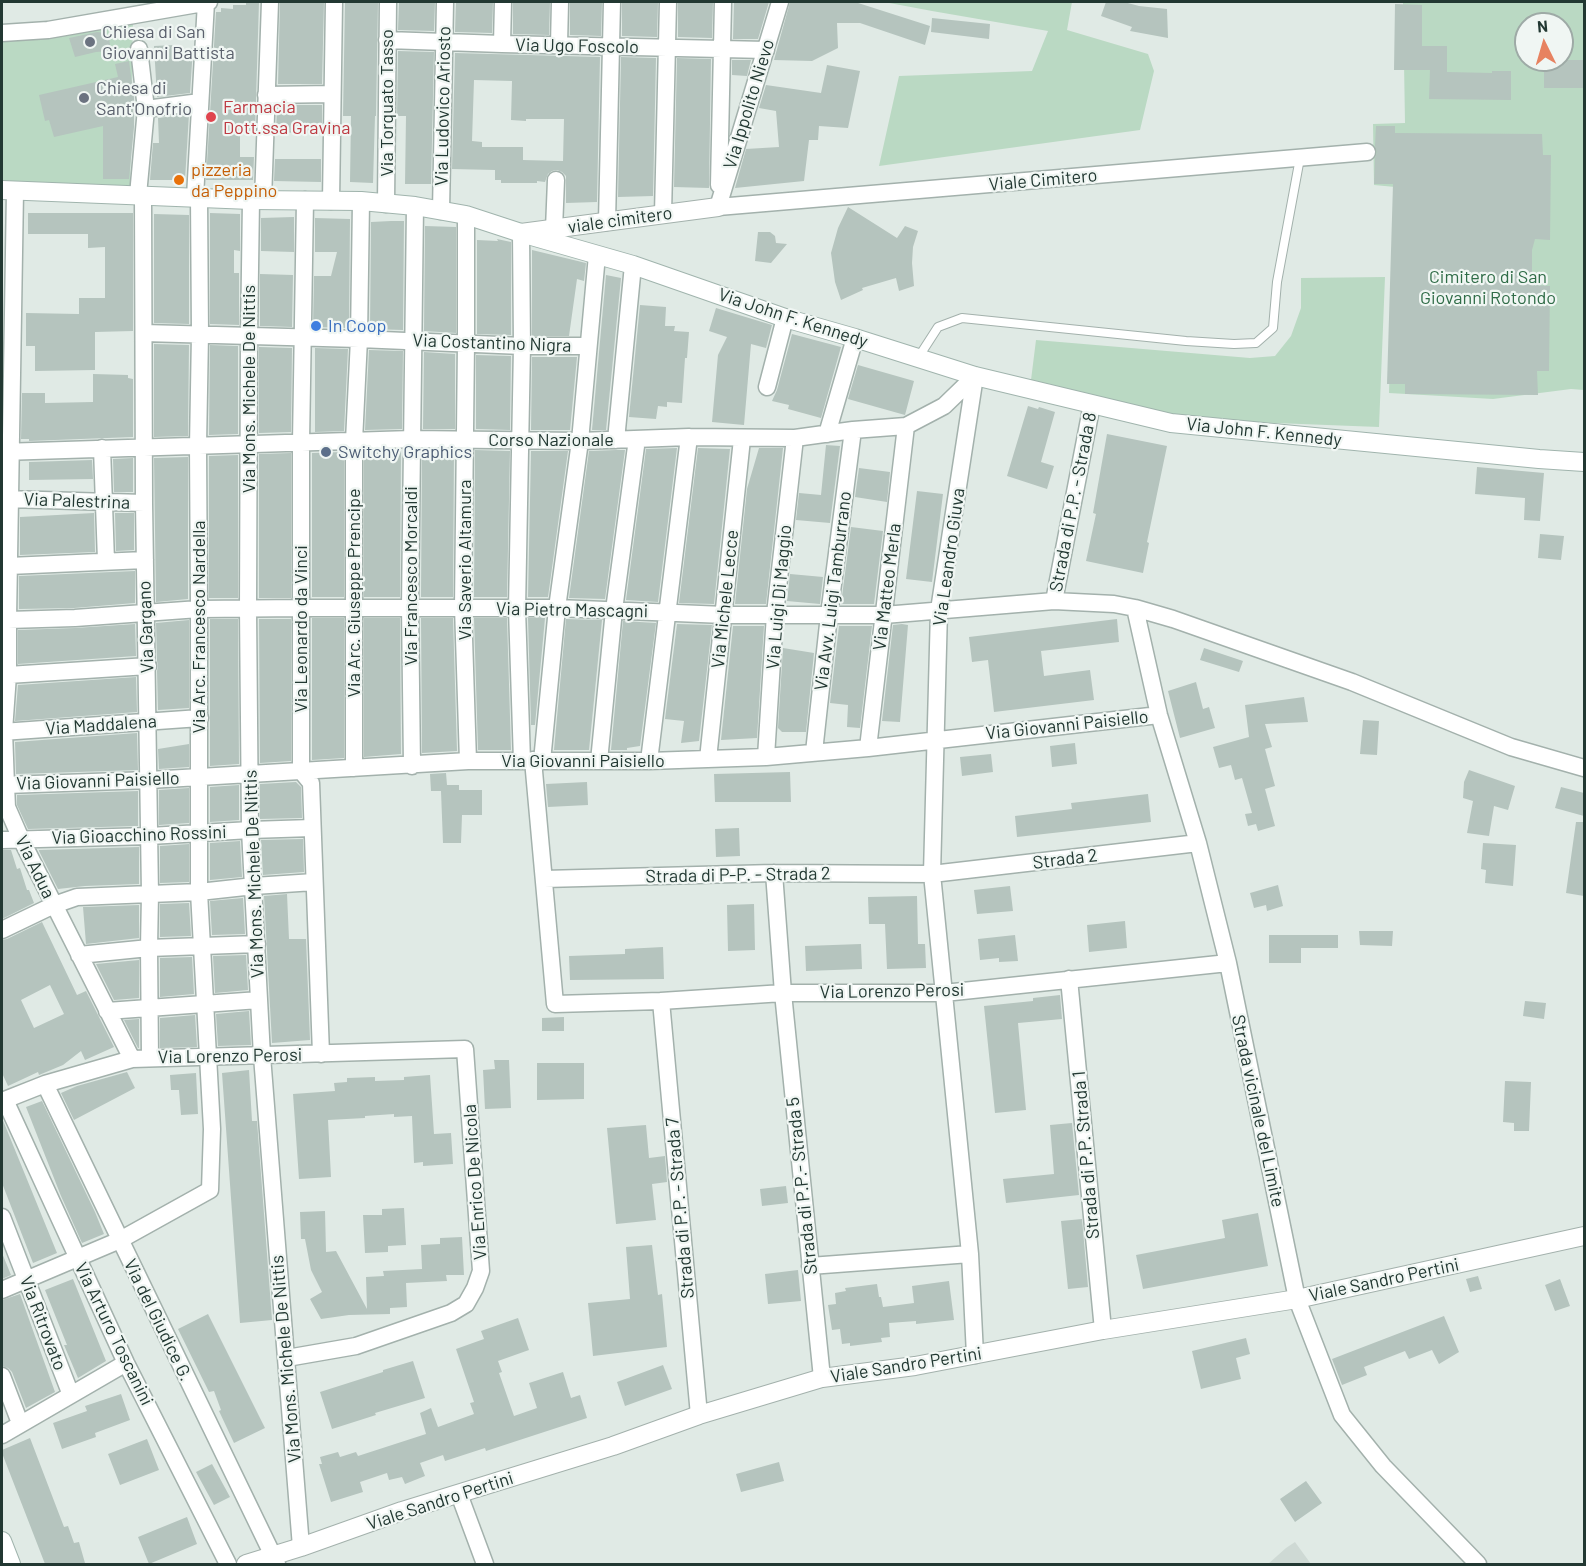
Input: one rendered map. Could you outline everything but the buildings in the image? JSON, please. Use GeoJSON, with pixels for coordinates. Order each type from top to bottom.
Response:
{"type":"FeatureCollection","features":[{"type":"Feature","properties":{"kind":"main road","name":"Via John F. Kennedy"},"geometry":{"type":"LineString","coordinates":[[8,191],[257,200],[361,201],[415,206],[466,215],[633,265],[785,318],[975,376],[1171,423],[1584,462]]}},
{"type":"Feature","properties":{"kind":"main road","name":"viale cimitero"},"geometry":{"type":"LineString","coordinates":[[521,233],[718,207]]}},
{"type":"Feature","properties":{"kind":"main road","name":"Viale Sandro Pertini"},"geometry":{"type":"LineString","coordinates":[[246,1564],[275,1560],[301,1547],[402,1511],[613,1446],[699,1415],[822,1378],[915,1366],[1102,1330],[1297,1299],[1584,1236]]}},
{"type":"Feature","properties":{"kind":"main road"},"geometry":{"type":"LineString","coordinates":[[2,1541],[11,1564]]}},
{"type":"Feature","properties":{"kind":"street"},"geometry":{"type":"LineString","coordinates":[[2,33],[48,30],[207,2]]}},
{"type":"Feature","properties":{"kind":"street","name":"Via Arc. Francesco Nardella"},"geometry":{"type":"LineString","coordinates":[[120,1240],[210,1190],[212,1129],[202,947],[198,777],[200,334],[197,197],[200,102],[207,2]]}},
{"type":"Feature","properties":{"kind":"street","name":"Via Mons. Michele De Nittis"},"geometry":{"type":"LineString","coordinates":[[270,2],[267,94],[257,200],[249,337],[250,830],[262,1056],[301,1547]]}},
{"type":"Feature","properties":{"kind":"street"},"geometry":{"type":"LineString","coordinates":[[331,201],[334,2]]}},
{"type":"Feature","properties":{"kind":"street","name":"Via Torquato Tasso"},"geometry":{"type":"LineString","coordinates":[[387,204],[388,2]]}},
{"type":"Feature","properties":{"kind":"street","name":"Via Ludovico Ariosto"},"geometry":{"type":"LineString","coordinates":[[441,211],[446,2]]}},
{"type":"Feature","properties":{"kind":"street"},"geometry":{"type":"LineString","coordinates":[[502,44],[503,2]]}},
{"type":"Feature","properties":{"kind":"street"},"geometry":{"type":"LineString","coordinates":[[559,45],[560,2]]}},
{"type":"Feature","properties":{"kind":"street"},"geometry":{"type":"LineString","coordinates":[[607,222],[612,2]]}},
{"type":"Feature","properties":{"kind":"street"},"geometry":{"type":"LineString","coordinates":[[663,214],[668,2]]}},
{"type":"Feature","properties":{"kind":"street"},"geometry":{"type":"LineString","coordinates":[[718,207],[723,2]]}},
{"type":"Feature","properties":{"kind":"street","name":"Via Ippolito Nievo"},"geometry":{"type":"LineString","coordinates":[[718,207],[780,2]]}},
{"type":"Feature","properties":{"kind":"street","name":"Via Ugo Foscolo"},"geometry":{"type":"LineString","coordinates":[[387,40],[766,50]]}},
{"type":"Feature","properties":{"kind":"street","name":"Via Gargano"},"geometry":{"type":"LineString","coordinates":[[139,49],[146,108],[140,195],[144,333],[144,503],[150,836],[150,1058]]}},
{"type":"Feature","properties":{"kind":"street"},"geometry":{"type":"LineString","coordinates":[[267,94],[332,94]]}},
{"type":"Feature","properties":{"kind":"street"},"geometry":{"type":"LineString","coordinates":[[146,108],[200,102]]}},
{"type":"Feature","properties":{"kind":"street","name":"Viale Cimitero"},"geometry":{"type":"LineString","coordinates":[[718,207],[1367,153]]}},
{"type":"Feature","properties":{"kind":"street"},"geometry":{"type":"LineString","coordinates":[[554,229],[556,180]]}},
{"type":"Feature","properties":{"kind":"street","name":"Via Adua"},"geometry":{"type":"LineString","coordinates":[[8,191],[6,452],[9,566],[5,603],[8,620],[8,675],[3,732],[7,807],[132,1059]]}},
{"type":"Feature","properties":{"kind":"street","name":"Via Leonardo da Vinci"},"geometry":{"type":"LineString","coordinates":[[306,200],[301,442],[301,771],[311,783],[321,1054]]}},
{"type":"Feature","properties":{"kind":"street","name":"Via Arc. Giuseppe Prencipe"},"geometry":{"type":"LineString","coordinates":[[354,768],[354,441],[359,339],[361,201]]}},
{"type":"Feature","properties":{"kind":"street","name":"Via Francesco Morcaldi"},"geometry":{"type":"LineString","coordinates":[[412,766],[410,607],[415,206]]}},
{"type":"Feature","properties":{"kind":"street","name":"Via Saverio Altamura"},"geometry":{"type":"LineString","coordinates":[[466,215],[463,607],[468,761]]}},
{"type":"Feature","properties":{"kind":"street"},"geometry":{"type":"LineString","coordinates":[[521,233],[522,346],[517,609],[544,879]]}},
{"type":"Feature","properties":{"kind":"street"},"geometry":{"type":"LineString","coordinates":[[533,761],[564,608],[597,255]]}},
{"type":"Feature","properties":{"kind":"street"},"geometry":{"type":"LineString","coordinates":[[616,440],[633,265]]}},
{"type":"Feature","properties":{"kind":"street"},"geometry":{"type":"LineString","coordinates":[[767,387],[785,318]]}},
{"type":"Feature","properties":{"kind":"street","name":"Via Costantino Nigra"},"geometry":{"type":"LineString","coordinates":[[144,333],[522,346],[588,346]]}},
{"type":"Feature","properties":{"kind":"street"},"geometry":{"type":"LineString","coordinates":[[827,434],[855,338]]}},
{"type":"Feature","properties":{"kind":"street","name":"Corso Nazionale"},"geometry":{"type":"LineString","coordinates":[[6,452],[412,439],[580,441],[689,437],[795,438],[906,426],[944,406],[975,376]]}},
{"type":"Feature","properties":{"kind":"street","name":"Via Leandro Giuva"},"geometry":{"type":"LineString","coordinates":[[975,376],[939,610],[932,874],[970,1254],[975,1355]]}},
{"type":"Feature","properties":{"kind":"street","name":"Strada di P.P. - Strada 8"},"geometry":{"type":"LineString","coordinates":[[1054,601],[1092,404]]}},
{"type":"Feature","properties":{"kind":"street","name":"Via Matteo Merla"},"geometry":{"type":"LineString","coordinates":[[868,748],[906,426]]}},
{"type":"Feature","properties":{"kind":"street","name":"Via Avv. Luigi Tamburrano"},"geometry":{"type":"LineString","coordinates":[[814,752],[853,430]]}},
{"type":"Feature","properties":{"kind":"street"},"geometry":{"type":"LineString","coordinates":[[649,760],[689,437]]}},
{"type":"Feature","properties":{"kind":"street","name":"Via Luigi Di Maggio"},"geometry":{"type":"LineString","coordinates":[[766,757],[775,614],[795,438]]}},
{"type":"Feature","properties":{"kind":"street"},"geometry":{"type":"LineString","coordinates":[[599,761],[615,610],[637,439]]}},
{"type":"Feature","properties":{"kind":"street","name":"Via Michele Lecce"},"geometry":{"type":"LineString","coordinates":[[708,759],[742,439]]}},
{"type":"Feature","properties":{"kind":"street"},"geometry":{"type":"LineString","coordinates":[[102,448],[106,561]]}},
{"type":"Feature","properties":{"kind":"street","name":"Via Palestrina"},"geometry":{"type":"LineString","coordinates":[[9,499],[144,503]]}},
{"type":"Feature","properties":{"kind":"street"},"geometry":{"type":"LineString","coordinates":[[9,566],[145,560]]}},
{"type":"Feature","properties":{"kind":"street","name":"Via Pietro Mascagni"},"geometry":{"type":"LineString","coordinates":[[8,620],[200,609],[463,607],[564,608],[724,615],[884,615],[1054,601],[1114,604],[1173,619],[1352,682],[1511,747],[1584,768]]}},
{"type":"Feature","properties":{"kind":"street","name":"Strada vicinale del Limite"},"geometry":{"type":"LineString","coordinates":[[1135,608],[1159,715],[1198,843],[1228,963],[1297,1299],[1341,1415],[1383,1466],[1478,1564]]}},
{"type":"Feature","properties":{"kind":"street"},"geometry":{"type":"LineString","coordinates":[[8,675],[148,666]]}},
{"type":"Feature","properties":{"kind":"street","name":"Via Giovanni Paisiello"},"geometry":{"type":"LineString","coordinates":[[6,785],[249,775],[468,761],[766,757],[868,748],[1159,715]]}},
{"type":"Feature","properties":{"kind":"street","name":"Via Maddalena"},"geometry":{"type":"LineString","coordinates":[[3,732],[200,718]]}},
{"type":"Feature","properties":{"kind":"street","name":"Via Gioacchino Rossini"},"geometry":{"type":"LineString","coordinates":[[2,840],[312,828]]}},
{"type":"Feature","properties":{"kind":"street","name":"Strada 2"},"geometry":{"type":"LineString","coordinates":[[932,874],[1198,843]]}},
{"type":"Feature","properties":{"kind":"street","name":"Strada di P-P. - Strada 2"},"geometry":{"type":"LineString","coordinates":[[544,879],[774,873],[932,874]]}},
{"type":"Feature","properties":{"kind":"street","name":"Strada di P.P.- Strada 5"},"geometry":{"type":"LineString","coordinates":[[774,873],[783,993],[822,1378]]}},
{"type":"Feature","properties":{"kind":"street","name":"Via Lorenzo Perosi"},"geometry":{"type":"LineString","coordinates":[[544,879],[555,1004],[661,1001],[783,993],[944,993],[1228,963]]}},
{"type":"Feature","properties":{"kind":"street"},"geometry":{"type":"LineString","coordinates":[[2,930],[54,905],[77,897],[200,892],[314,882]]}},
{"type":"Feature","properties":{"kind":"street"},"geometry":{"type":"LineString","coordinates":[[79,955],[149,948],[257,944]]}},
{"type":"Feature","properties":{"kind":"street","name":"Strada di P.P. Strada 1"},"geometry":{"type":"LineString","coordinates":[[1069,979],[1102,1330]]}},
{"type":"Feature","properties":{"kind":"street"},"geometry":{"type":"LineString","coordinates":[[107,1011],[259,1000]]}},
{"type":"Feature","properties":{"kind":"street","name":"Strada di P.P. - Strada 7"},"geometry":{"type":"LineString","coordinates":[[661,1001],[699,1415]]}},
{"type":"Feature","properties":{"kind":"street","name":"Via Lorenzo Perosi"},"geometry":{"type":"LineString","coordinates":[[3,1100],[45,1084],[132,1059],[465,1049]]}},
{"type":"Feature","properties":{"kind":"street","name":"Via Enrico De Nicola"},"geometry":{"type":"LineString","coordinates":[[287,1358],[356,1346],[451,1313],[466,1304],[481,1271],[465,1049]]}},
{"type":"Feature","properties":{"kind":"street","name":"Via del Giudice G."},"geometry":{"type":"LineString","coordinates":[[45,1084],[275,1560]]}},
{"type":"Feature","properties":{"kind":"street","name":"Via Arturo Toscanini"},"geometry":{"type":"LineString","coordinates":[[3,1100],[126,1363],[228,1564]]}},
{"type":"Feature","properties":{"kind":"street","name":"Via Ritrovato"},"geometry":{"type":"LineString","coordinates":[[2,1217],[71,1395]]}},
{"type":"Feature","properties":{"kind":"street"},"geometry":{"type":"LineString","coordinates":[[2,1290],[120,1240]]}},
{"type":"Feature","properties":{"kind":"street"},"geometry":{"type":"LineString","coordinates":[[810,1266],[970,1254]]}},
{"type":"Feature","properties":{"kind":"street"},"geometry":{"type":"LineString","coordinates":[[2,1435],[126,1363]]}},
{"type":"Feature","properties":{"kind":"street"},"geometry":{"type":"LineString","coordinates":[[2,1376],[20,1423]]}},
{"type":"Feature","properties":{"kind":"street"},"geometry":{"type":"LineString","coordinates":[[459,1494],[485,1564]]}},
{"type":"Feature","properties":{"kind":"lane"},"geometry":{"type":"LineString","coordinates":[[918,358],[938,327],[962,318],[1186,341],[1256,343],[1273,328],[1277,282],[1300,158]]}},
{"type":"Feature","properties":{"kind":"shaded area"},"geometry":{"type":"Polygon","coordinates":[[[1295,1542],[1311,1564],[1268,1564],[1286,1548],[1295,1542]]]}},
{"type":"Feature","properties":{"kind":"green space"},"geometry":{"type":"Polygon","coordinates":[[[884,2],[1072,2],[1067,30],[1148,54],[1154,71],[1140,130],[879,166],[899,76],[1032,71],[1048,31],[884,2]]]}},
{"type":"Feature","properties":{"kind":"green space","name":"Cimitero di San Giovanni Rotondo"},"geometry":{"type":"Polygon","coordinates":[[[1403,2],[1584,2],[1584,390],[1571,389],[1493,399],[1389,393],[1395,187],[1374,185],[1373,124],[1405,123],[1403,2]]]}},
{"type":"Feature","properties":{"kind":"green space"},"geometry":{"type":"Polygon","coordinates":[[[133,20],[130,186],[2,182],[2,33],[133,20]]]}},
{"type":"Feature","properties":{"kind":"green space"},"geometry":{"type":"Polygon","coordinates":[[[1385,277],[1379,427],[1249,422],[1170,415],[1031,380],[1036,340],[1250,358],[1275,356],[1291,336],[1301,308],[1301,278],[1385,277]]]}},
{"type":"Feature","properties":{"kind":"place","name":"Chiesa di San Giovanni Battista"},"geometry":{"type":"Point","coordinates":[90,42]}},
{"type":"Feature","properties":{"kind":"place","name":"Chiesa di Sant'Onofrio"},"geometry":{"type":"Point","coordinates":[84,98]}},
{"type":"Feature","properties":{"kind":"place","name":"Farmacia Dott.ssa Gravina"},"geometry":{"type":"Point","coordinates":[211,117]}},
{"type":"Feature","properties":{"kind":"place","name":"pizzeria da Peppino"},"geometry":{"type":"Point","coordinates":[179,180]}},
{"type":"Feature","properties":{"kind":"place","name":"In Coop"},"geometry":{"type":"Point","coordinates":[316,326]}},
{"type":"Feature","properties":{"kind":"place","name":"Switchy Graphics"},"geometry":{"type":"Point","coordinates":[326,452]}}]}
